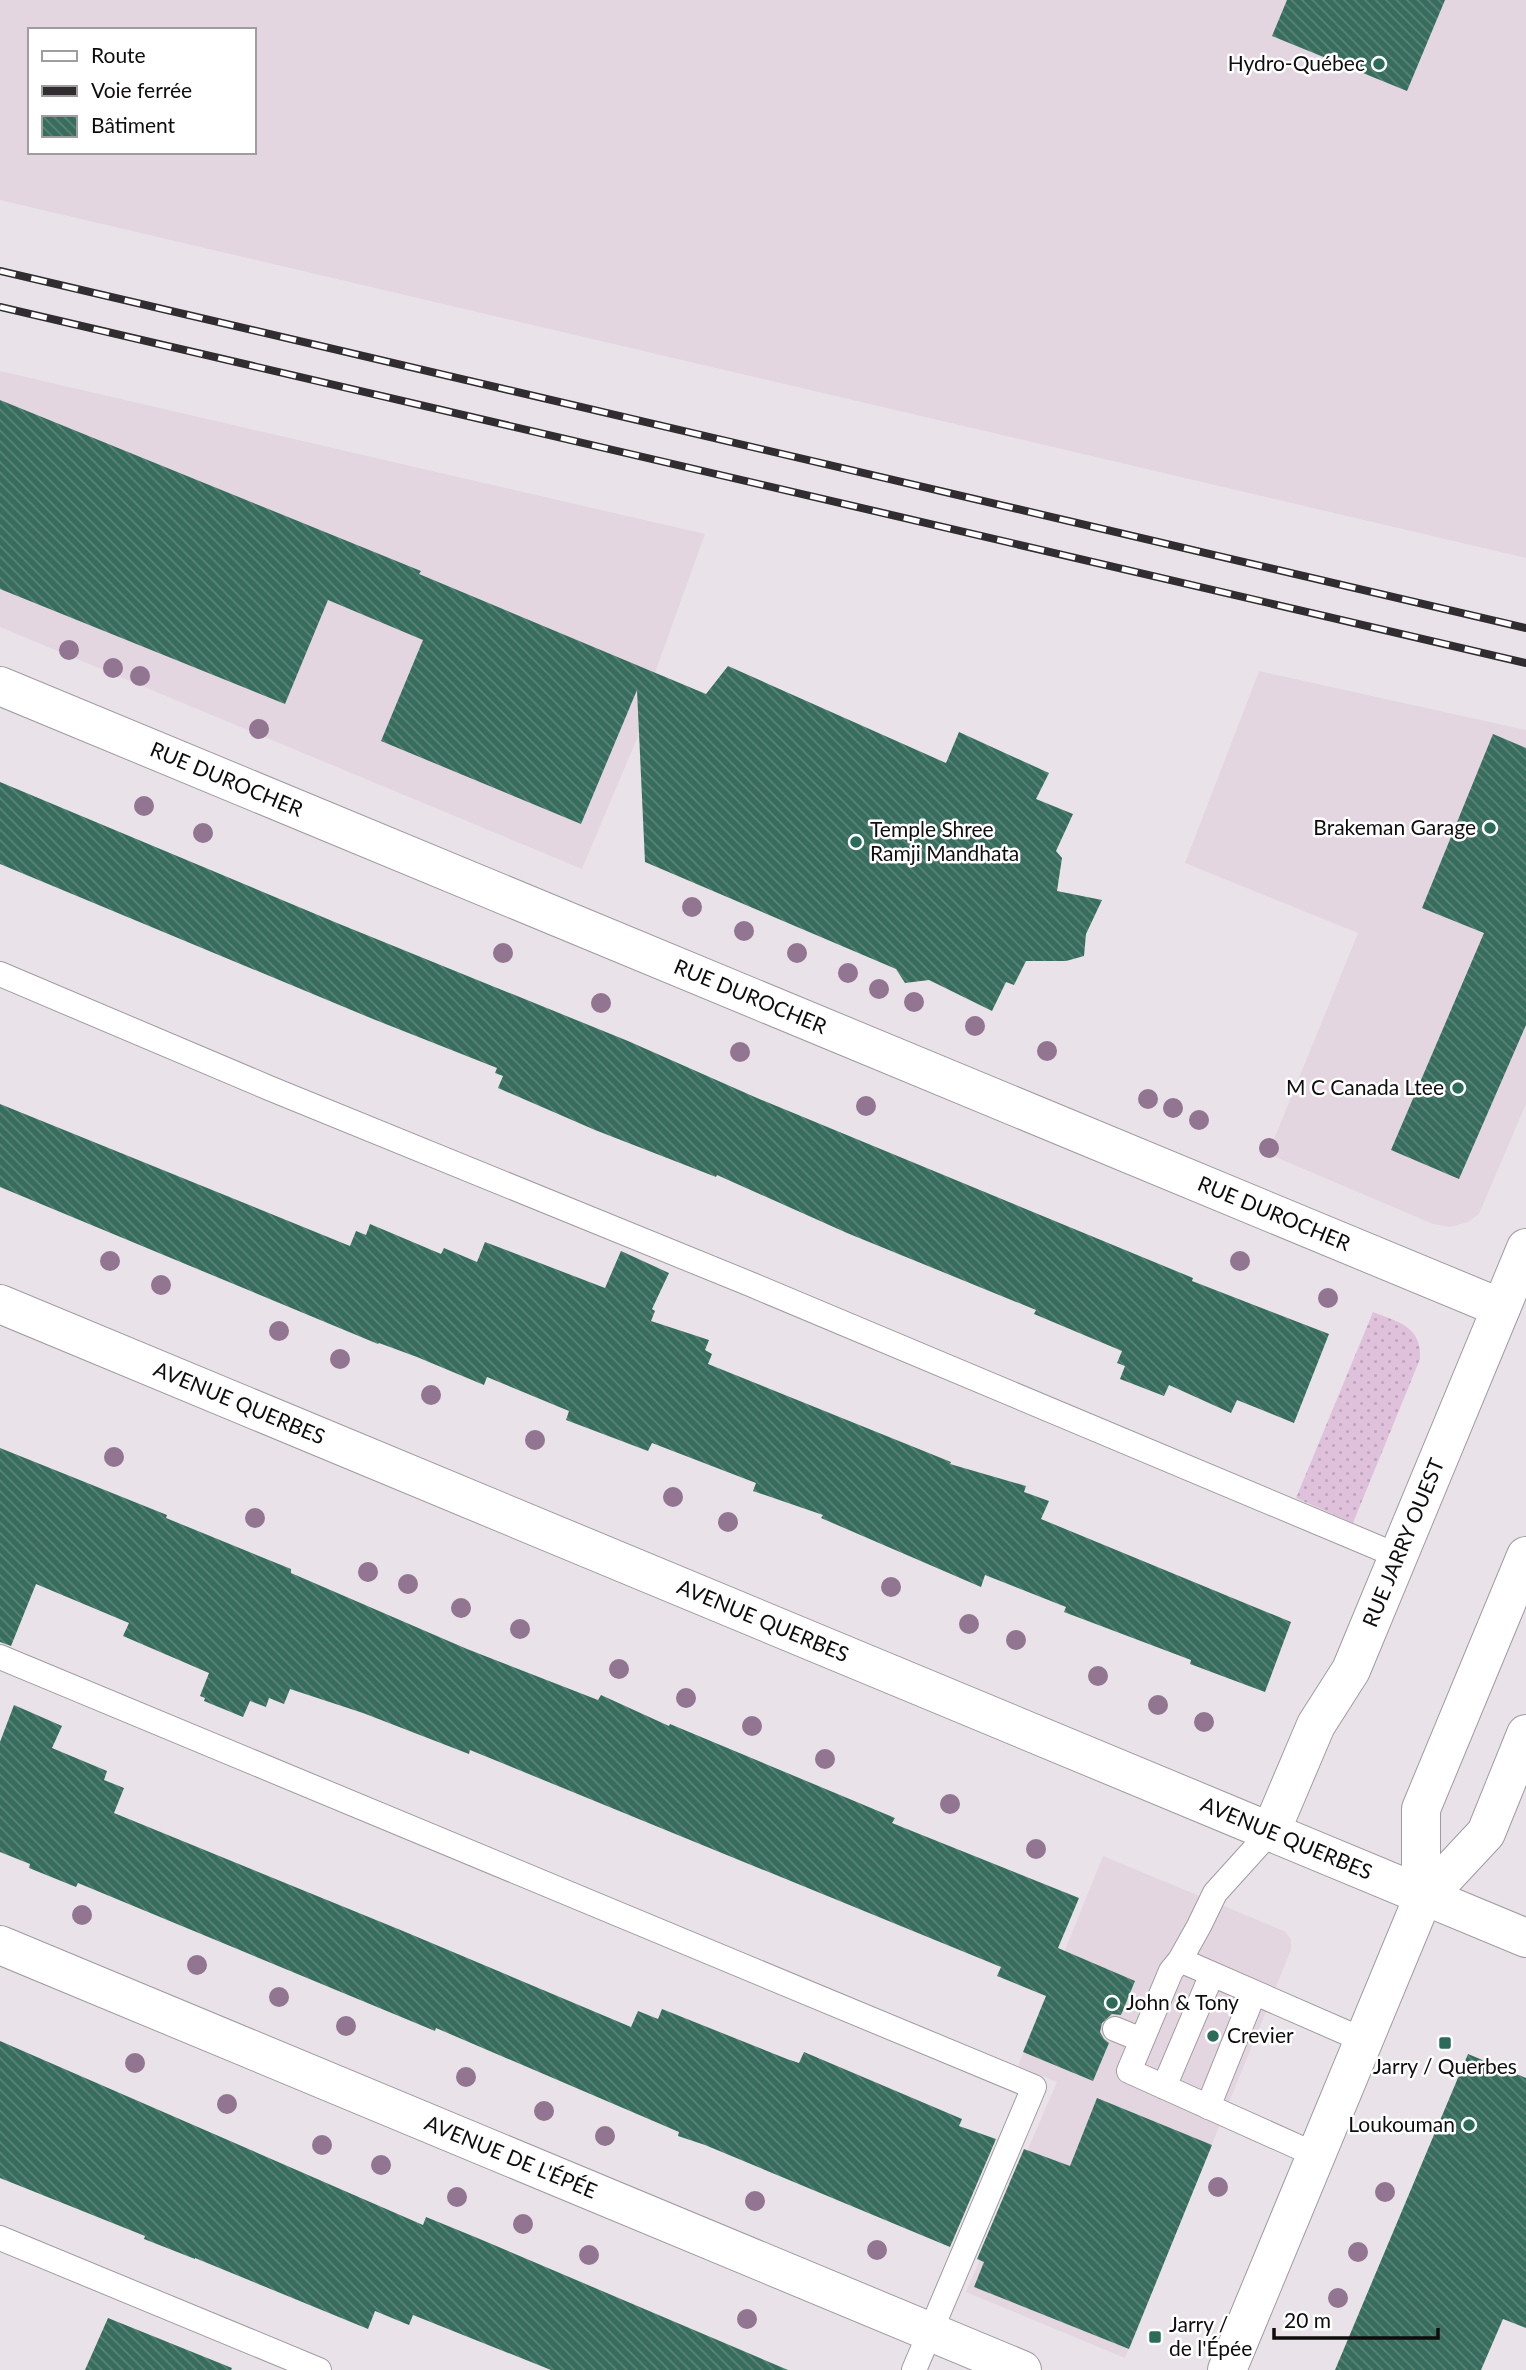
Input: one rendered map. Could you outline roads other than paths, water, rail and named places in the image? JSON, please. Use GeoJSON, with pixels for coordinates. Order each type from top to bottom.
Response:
{"type":"FeatureCollection","features":[{"type":"Feature","properties":{"kind":"street","name":"RUE DUROCHER"},"geometry":{"type":"LineString","coordinates":[[0,686],[1501,1308]]}},
{"type":"Feature","properties":{"kind":"street","name":"RUE JARRY OUEST"},"geometry":{"type":"LineString","coordinates":[[1271,1831],[1316,1725],[1351,1670],[1526,1248]]}},
{"type":"Feature","properties":{"kind":"street","name":"AVENUE QUERBES"},"geometry":{"type":"LineString","coordinates":[[0,1304],[1526,1938]]}},
{"type":"Feature","properties":{"kind":"street"},"geometry":{"type":"LineString","coordinates":[[1424,1895],[1421,1809],[1526,1556]]}},
{"type":"Feature","properties":{"kind":"street"},"geometry":{"type":"LineString","coordinates":[[1227,2370],[1424,1895],[1446,1877],[1486,1833],[1526,1734]]}},
{"type":"Feature","properties":{"kind":"street","name":"AVENUE DE L'ÉPÉE"},"geometry":{"type":"LineString","coordinates":[[0,1945],[1022,2370]]}},
{"type":"Feature","properties":{"kind":"lane"},"geometry":{"type":"LineString","coordinates":[[0,975],[750,1284],[1398,1556]]}},
{"type":"Feature","properties":{"kind":"lane"},"geometry":{"type":"LineString","coordinates":[[0,1657],[1034,2087],[914,2370]]}},
{"type":"Feature","properties":{"kind":"lane"},"geometry":{"type":"LineString","coordinates":[[1271,1831],[1215,1893],[1180,1960],[1171,1971],[1129,2071],[1316,2155]]}},
{"type":"Feature","properties":{"kind":"lane"},"geometry":{"type":"LineString","coordinates":[[1180,1960],[1363,2040]]}},
{"type":"Feature","properties":{"kind":"lane"},"geometry":{"type":"LineString","coordinates":[[1164,2087],[1212,1974]]}},
{"type":"Feature","properties":{"kind":"lane"},"geometry":{"type":"LineString","coordinates":[[1208,2106],[1254,1993]]}},
{"type":"Feature","properties":{"kind":"lane"},"geometry":{"type":"LineString","coordinates":[[1115,2029],[1142,2040]]}},
{"type":"Feature","properties":{"kind":"lane"},"geometry":{"type":"LineString","coordinates":[[0,2238],[319,2370]]}},
{"type":"Feature","properties":{"kind":"railway"},"geometry":{"type":"LineString","coordinates":[[0,271],[1526,628]]}},
{"type":"Feature","properties":{"kind":"railway"},"geometry":{"type":"LineString","coordinates":[[0,307],[1526,663]]}},
{"type":"Feature","properties":{"kind":"place","name":"Hydro-Québec"},"geometry":{"type":"Point","coordinates":[1379,64]}},
{"type":"Feature","properties":{"kind":"place","name":"Brakeman Garage"},"geometry":{"type":"Point","coordinates":[1490,828]}},
{"type":"Feature","properties":{"kind":"place","name":"Temple Shree Ramji Mandhata"},"geometry":{"type":"Point","coordinates":[856,842]}},
{"type":"Feature","properties":{"kind":"place","name":"M C Canada Ltee"},"geometry":{"type":"Point","coordinates":[1458,1088]}},
{"type":"Feature","properties":{"kind":"place","name":"John & Tony"},"geometry":{"type":"Point","coordinates":[1112,2003]}},
{"type":"Feature","properties":{"kind":"place","name":"Crevier"},"geometry":{"type":"Point","coordinates":[1213,2036]}},
{"type":"Feature","properties":{"kind":"place","name":"Jarry / Querbes"},"geometry":{"type":"Point","coordinates":[1445,2043]}},
{"type":"Feature","properties":{"kind":"place","name":"Loukouman"},"geometry":{"type":"Point","coordinates":[1469,2125]}},
{"type":"Feature","properties":{"kind":"place","name":"Jarry / de l'Épée"},"geometry":{"type":"Point","coordinates":[1155,2337]}}]}
